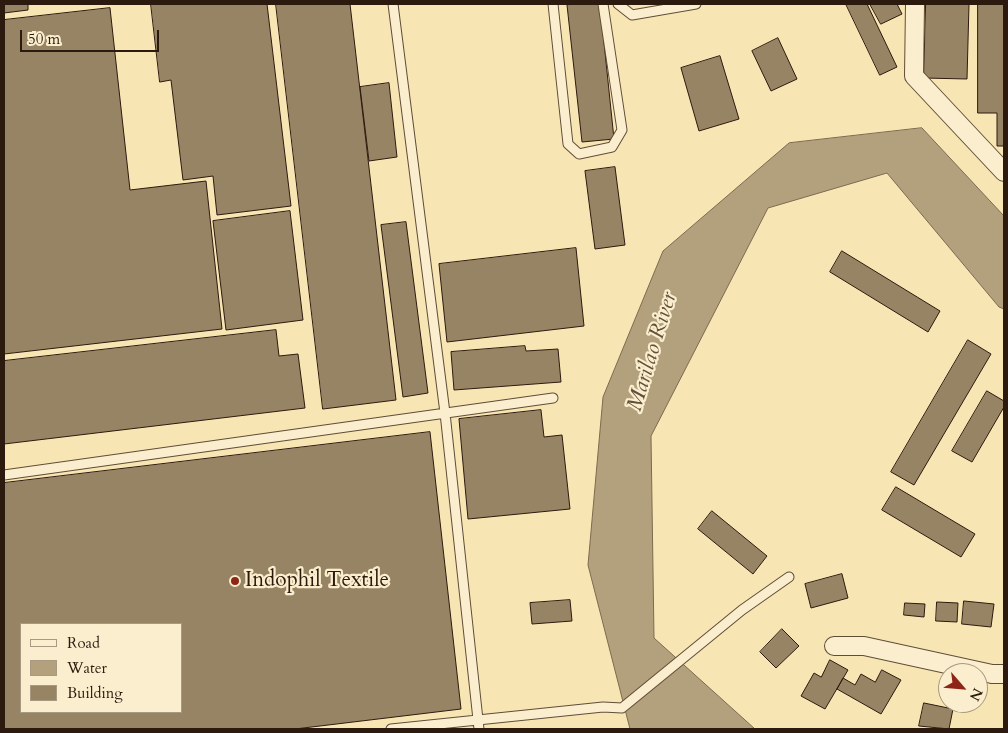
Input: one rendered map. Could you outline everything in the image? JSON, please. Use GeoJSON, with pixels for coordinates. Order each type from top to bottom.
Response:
{"type":"FeatureCollection","features":[{"type":"Feature","properties":{"kind":"street"},"geometry":{"type":"LineString","coordinates":[[915,4],[914,76],[1004,172]]}},
{"type":"Feature","properties":{"kind":"street"},"geometry":{"type":"LineString","coordinates":[[834,646],[864,646],[992,674],[1004,674]]}},
{"type":"Feature","properties":{"kind":"lane"},"geometry":{"type":"LineString","coordinates":[[393,4],[445,413],[479,729]]}},
{"type":"Feature","properties":{"kind":"lane"},"geometry":{"type":"LineString","coordinates":[[553,4],[568,144],[579,154],[612,147],[622,130],[603,4]]}},
{"type":"Feature","properties":{"kind":"lane"},"geometry":{"type":"LineString","coordinates":[[618,4],[632,15],[696,4]]}},
{"type":"Feature","properties":{"kind":"lane"},"geometry":{"type":"LineString","coordinates":[[4,475],[553,398]]}},
{"type":"Feature","properties":{"kind":"lane"},"geometry":{"type":"LineString","coordinates":[[391,729],[478,718],[603,707],[622,708],[742,610],[789,577]]}},
{"type":"Feature","properties":{"kind":"water","name":"Marilao River"},"geometry":{"type":"Polygon","coordinates":[[[922,128],[1004,216],[1004,309],[999,307],[887,173],[768,208],[651,436],[654,638],[755,729],[630,729],[588,565],[603,397],[663,251],[789,143],[922,128]]]}},
{"type":"Feature","properties":{"kind":"building"},"geometry":{"type":"Polygon","coordinates":[[[4,4],[28,4],[28,10],[4,13],[4,4]]]}},
{"type":"Feature","properties":{"kind":"building"},"geometry":{"type":"Polygon","coordinates":[[[151,4],[267,4],[291,206],[217,215],[213,176],[183,180],[171,80],[160,82],[151,4]]]}},
{"type":"Feature","properties":{"kind":"building"},"geometry":{"type":"Polygon","coordinates":[[[276,4],[350,4],[396,400],[323,409],[276,4]]]}},
{"type":"Feature","properties":{"kind":"building"},"geometry":{"type":"Polygon","coordinates":[[[600,4],[614,139],[582,142],[567,5],[600,4]]]}},
{"type":"Feature","properties":{"kind":"building"},"geometry":{"type":"Polygon","coordinates":[[[846,4],[867,4],[897,67],[880,75],[846,4]]]}},
{"type":"Feature","properties":{"kind":"building"},"geometry":{"type":"Polygon","coordinates":[[[870,4],[897,4],[902,14],[881,24],[870,4]]]}},
{"type":"Feature","properties":{"kind":"building"},"geometry":{"type":"Polygon","coordinates":[[[926,4],[969,4],[967,79],[924,78],[926,4]]]}},
{"type":"Feature","properties":{"kind":"building"},"geometry":{"type":"Polygon","coordinates":[[[978,4],[1004,4],[1004,146],[997,146],[997,113],[978,113],[978,4]]]}},
{"type":"Feature","properties":{"kind":"building"},"geometry":{"type":"Polygon","coordinates":[[[110,8],[130,190],[206,181],[222,329],[4,354],[4,20],[110,8]]]}},
{"type":"Feature","properties":{"kind":"building"},"geometry":{"type":"Polygon","coordinates":[[[778,38],[797,79],[771,91],[752,51],[778,38]]]}},
{"type":"Feature","properties":{"kind":"building"},"geometry":{"type":"Polygon","coordinates":[[[720,56],[739,119],[699,131],[681,68],[720,56]]]}},
{"type":"Feature","properties":{"kind":"building"},"geometry":{"type":"Polygon","coordinates":[[[389,83],[397,157],[369,161],[360,87],[389,83]]]}},
{"type":"Feature","properties":{"kind":"building"},"geometry":{"type":"Polygon","coordinates":[[[615,167],[625,245],[595,249],[585,171],[615,167]]]}},
{"type":"Feature","properties":{"kind":"building"},"geometry":{"type":"Polygon","coordinates":[[[290,211],[303,320],[226,330],[213,221],[290,211]]]}},
{"type":"Feature","properties":{"kind":"building"},"geometry":{"type":"Polygon","coordinates":[[[406,222],[428,393],[403,397],[381,225],[406,222]]]}},
{"type":"Feature","properties":{"kind":"building"},"geometry":{"type":"Polygon","coordinates":[[[576,248],[584,326],[447,342],[439,264],[576,248]]]}},
{"type":"Feature","properties":{"kind":"building"},"geometry":{"type":"Polygon","coordinates":[[[842,251],[940,311],[928,332],[830,272],[842,251]]]}},
{"type":"Feature","properties":{"kind":"building"},"geometry":{"type":"Polygon","coordinates":[[[276,330],[279,356],[298,354],[305,408],[4,444],[4,361],[276,330]]]}},
{"type":"Feature","properties":{"kind":"building"},"geometry":{"type":"Polygon","coordinates":[[[968,340],[991,354],[914,485],[891,472],[968,340]]]}},
{"type":"Feature","properties":{"kind":"building"},"geometry":{"type":"Polygon","coordinates":[[[525,346],[526,351],[558,349],[561,382],[454,390],[451,352],[525,346]]]}},
{"type":"Feature","properties":{"kind":"building"},"geometry":{"type":"Polygon","coordinates":[[[987,391],[1004,401],[1004,407],[972,462],[952,451],[987,391]]]}},
{"type":"Feature","properties":{"kind":"building"},"geometry":{"type":"Polygon","coordinates":[[[541,410],[544,437],[562,435],[570,509],[468,519],[459,419],[541,410]]]}},
{"type":"Feature","properties":{"kind":"building"},"geometry":{"type":"Polygon","coordinates":[[[430,432],[461,709],[295,729],[4,729],[4,483],[430,432]]]}},
{"type":"Feature","properties":{"kind":"building"},"geometry":{"type":"Polygon","coordinates":[[[896,487],[975,534],[961,557],[882,510],[896,487]]]}},
{"type":"Feature","properties":{"kind":"building"},"geometry":{"type":"Polygon","coordinates":[[[712,511],[767,556],[753,574],[698,529],[712,511]]]}},
{"type":"Feature","properties":{"kind":"building"},"geometry":{"type":"Polygon","coordinates":[[[842,574],[848,598],[811,608],[805,584],[842,574]]]}},
{"type":"Feature","properties":{"kind":"building"},"geometry":{"type":"Polygon","coordinates":[[[570,600],[572,621],[532,624],[530,603],[570,600]]]}},
{"type":"Feature","properties":{"kind":"building"},"geometry":{"type":"Polygon","coordinates":[[[964,601],[994,604],[991,627],[962,624],[964,601]]]}},
{"type":"Feature","properties":{"kind":"building"},"geometry":{"type":"Polygon","coordinates":[[[937,602],[958,603],[957,622],[936,621],[937,602]]]}},
{"type":"Feature","properties":{"kind":"building"},"geometry":{"type":"Polygon","coordinates":[[[905,603],[925,604],[924,617],[904,615],[905,603]]]}},
{"type":"Feature","properties":{"kind":"building"},"geometry":{"type":"Polygon","coordinates":[[[782,629],[799,646],[776,668],[760,652],[782,629]]]}},
{"type":"Feature","properties":{"kind":"building"},"geometry":{"type":"Polygon","coordinates":[[[830,660],[848,670],[825,709],[801,696],[814,673],[821,677],[830,660]]]}},
{"type":"Feature","properties":{"kind":"building"},"geometry":{"type":"Polygon","coordinates":[[[882,670],[901,680],[881,714],[837,689],[843,678],[855,685],[861,674],[875,682],[882,670]]]}},
{"type":"Feature","properties":{"kind":"building"},"geometry":{"type":"Polygon","coordinates":[[[924,703],[938,706],[938,713],[952,713],[949,729],[919,726],[924,703]]]}},
{"type":"Feature","properties":{"kind":"place","name":"Indophil Textile"},"geometry":{"type":"Point","coordinates":[235,581]}}]}
